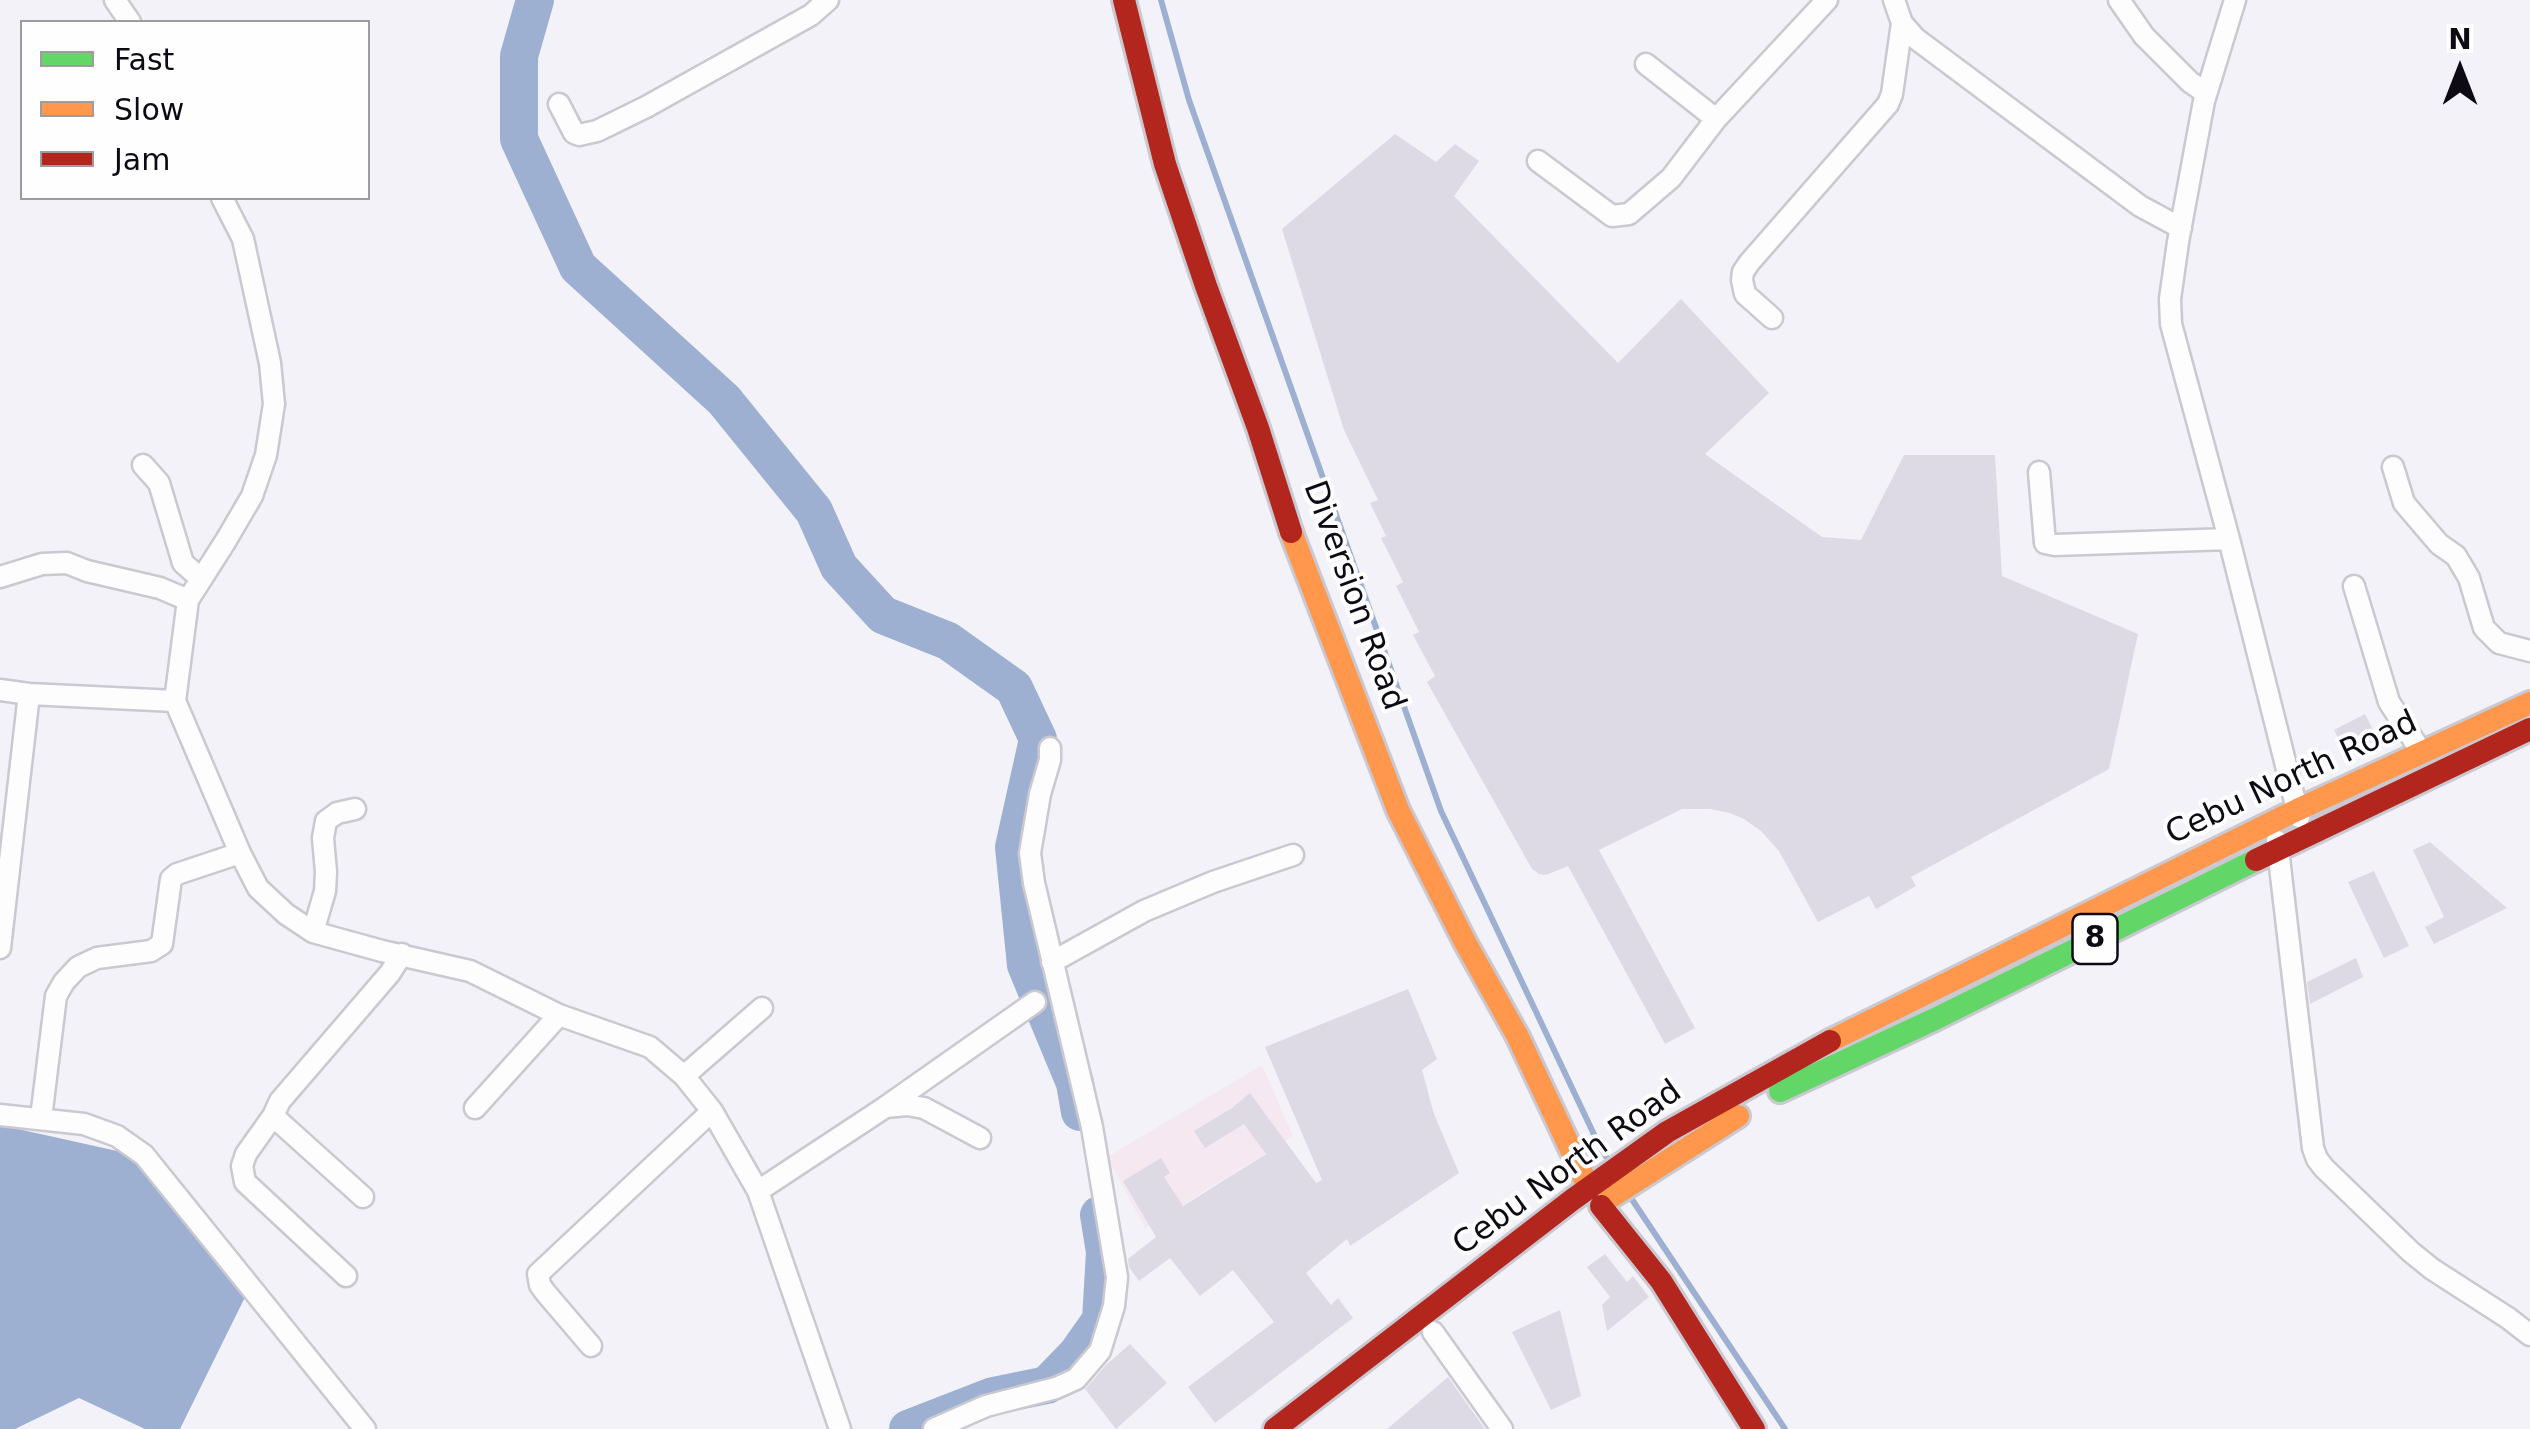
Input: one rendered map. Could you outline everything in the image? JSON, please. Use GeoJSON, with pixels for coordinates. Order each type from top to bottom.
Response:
{"type":"FeatureCollection","features":[{"type":"Feature","properties":{"kind":"main road","name":"Diversion Road"},"geometry":{"type":"LineString","coordinates":[[1124,0],[1165,164],[1206,286],[1291,533],[1398,810],[1601,1192],[1754,1429]]}},
{"type":"Feature","properties":{"kind":"main road","name":"Cebu North Road"},"geometry":{"type":"LineString","coordinates":[[1641,1163],[1667,1132],[1848,1030],[2297,810],[2530,703]]}},
{"type":"Feature","properties":{"kind":"main road","name":"Cebu North Road"},"geometry":{"type":"LineString","coordinates":[[1274,1429],[1641,1163],[1782,1090],[2530,728]]}},
{"type":"Feature","properties":{"kind":"main road","name":"8"},"geometry":{"type":"LineString","coordinates":[[2082,916],[2094,940]]}},
{"type":"Feature","properties":{"kind":"main road","name":"Cebu North Road"},"geometry":{"type":"LineString","coordinates":[[1310,1429],[1601,1192]]}},
{"type":"Feature","properties":{"kind":"street"},"geometry":{"type":"LineString","coordinates":[[559,104],[574,132],[580,136],[598,132],[811,15],[828,0]]}},
{"type":"Feature","properties":{"kind":"street"},"geometry":{"type":"LineString","coordinates":[[1538,161],[1612,216],[1629,214],[1671,178],[1716,119],[1827,0]]}},
{"type":"Feature","properties":{"kind":"street"},"geometry":{"type":"LineString","coordinates":[[1894,0],[1902,23],[1915,38],[2140,206],[2181,228]]}},
{"type":"Feature","properties":{"kind":"street"},"geometry":{"type":"LineString","coordinates":[[2120,0],[2144,36],[2206,93]]}},
{"type":"Feature","properties":{"kind":"street"},"geometry":{"type":"LineString","coordinates":[[2235,0],[2206,93],[2170,299],[2171,324],[2303,838]]}},
{"type":"Feature","properties":{"kind":"street"},"geometry":{"type":"LineString","coordinates":[[1772,318],[1745,294],[1743,272],[1888,104],[1902,23]]}},
{"type":"Feature","properties":{"kind":"street"},"geometry":{"type":"LineString","coordinates":[[1646,64],[1716,119]]}},
{"type":"Feature","properties":{"kind":"street"},"geometry":{"type":"LineString","coordinates":[[223,200],[247,257],[270,363],[274,404],[266,455],[252,496],[188,600],[174,701],[240,853],[258,888],[313,932],[470,971],[559,1015],[650,1047],[684,1076],[712,1111],[758,1190],[840,1429]]}},
{"type":"Feature","properties":{"kind":"street"},"geometry":{"type":"LineString","coordinates":[[143,464],[159,483],[183,563],[200,578]]}},
{"type":"Feature","properties":{"kind":"street"},"geometry":{"type":"LineString","coordinates":[[2392,467],[2404,503],[2439,544],[2456,556],[2469,578],[2484,628],[2499,643],[2530,652]]}},
{"type":"Feature","properties":{"kind":"street"},"geometry":{"type":"LineString","coordinates":[[2039,472],[2045,543],[2229,539]]}},
{"type":"Feature","properties":{"kind":"street"},"geometry":{"type":"LineString","coordinates":[[0,577],[42,564],[66,562],[87,572],[160,588],[188,600]]}},
{"type":"Feature","properties":{"kind":"street"},"geometry":{"type":"LineString","coordinates":[[2354,586],[2389,702],[2422,753]]}},
{"type":"Feature","properties":{"kind":"street"},"geometry":{"type":"LineString","coordinates":[[0,690],[174,701]]}},
{"type":"Feature","properties":{"kind":"street"},"geometry":{"type":"LineString","coordinates":[[0,948],[29,694]]}},
{"type":"Feature","properties":{"kind":"street"},"geometry":{"type":"LineString","coordinates":[[934,1429],[986,1406],[1076,1379],[1100,1351],[1114,1306],[1117,1277],[1092,1127],[1030,853],[1050,748]]}},
{"type":"Feature","properties":{"kind":"street"},"geometry":{"type":"LineString","coordinates":[[313,932],[325,891],[326,822],[337,812],[355,809]]}},
{"type":"Feature","properties":{"kind":"street"},"geometry":{"type":"LineString","coordinates":[[2272,823],[2279,849],[2317,1159],[2422,1260],[2530,1335]]}},
{"type":"Feature","properties":{"kind":"street"},"geometry":{"type":"LineString","coordinates":[[41,1118],[56,996],[64,982],[78,967],[97,958],[151,951],[162,944],[171,879],[240,853]]}},
{"type":"Feature","properties":{"kind":"street"},"geometry":{"type":"LineString","coordinates":[[1052,962],[1144,911],[1292,854]]}},
{"type":"Feature","properties":{"kind":"street"},"geometry":{"type":"LineString","coordinates":[[346,1276],[245,1182],[242,1166],[280,1101],[402,954]]}},
{"type":"Feature","properties":{"kind":"street"},"geometry":{"type":"LineString","coordinates":[[758,1190],[1036,1002]]}},
{"type":"Feature","properties":{"kind":"street"},"geometry":{"type":"LineString","coordinates":[[684,1076],[762,1008]]}},
{"type":"Feature","properties":{"kind":"street"},"geometry":{"type":"LineString","coordinates":[[475,1108],[559,1015]]}},
{"type":"Feature","properties":{"kind":"street"},"geometry":{"type":"LineString","coordinates":[[884,1108],[924,1108],[980,1138]]}},
{"type":"Feature","properties":{"kind":"street"},"geometry":{"type":"LineString","coordinates":[[591,1346],[545,1292],[538,1274],[712,1111]]}},
{"type":"Feature","properties":{"kind":"street"},"geometry":{"type":"LineString","coordinates":[[0,1115],[84,1124],[117,1136],[144,1154],[365,1429]]}},
{"type":"Feature","properties":{"kind":"street"},"geometry":{"type":"LineString","coordinates":[[273,1116],[363,1197]]}},
{"type":"Feature","properties":{"kind":"street"},"geometry":{"type":"LineString","coordinates":[[1433,1332],[1502,1429]]}},
{"type":"Feature","properties":{"kind":"shaded area"},"geometry":{"type":"Polygon","coordinates":[[[1262,1065],[1293,1136],[1145,1228],[1107,1157],[1262,1065]]]}},
{"type":"Feature","properties":{"kind":"water"},"geometry":{"type":"Polygon","coordinates":[[[0,1125],[144,1157],[250,1287],[180,1429],[145,1429],[79,1398],[15,1429],[0,1429],[0,1125]]]}},
{"type":"Feature","properties":{"kind":"building"},"geometry":{"type":"Polygon","coordinates":[[[1395,134],[1436,162],[1455,144],[1479,161],[1454,196],[1618,363],[1681,299],[1769,393],[1705,454],[1822,537],[1861,540],[1904,455],[1995,455],[2002,576],[2138,634],[2109,769],[1911,877],[1916,886],[1876,909],[1869,896],[1818,922],[1779,851],[1761,831],[1730,813],[1682,809],[1599,850],[1695,1028],[1665,1044],[1568,866],[1546,875],[1532,869],[1427,682],[1435,676],[1413,635],[1419,632],[1396,586],[1403,582],[1381,538],[1386,536],[1370,503],[1378,500],[1344,430],[1282,229],[1395,134]]]}},
{"type":"Feature","properties":{"kind":"building"},"geometry":{"type":"Polygon","coordinates":[[[2365,714],[2378,739],[2348,756],[2334,730],[2365,714]]]}},
{"type":"Feature","properties":{"kind":"building"},"geometry":{"type":"Polygon","coordinates":[[[2430,842],[2507,908],[2434,944],[2425,927],[2444,917],[2413,850],[2430,842]]]}},
{"type":"Feature","properties":{"kind":"building"},"geometry":{"type":"Polygon","coordinates":[[[2374,871],[2409,946],[2384,958],[2348,882],[2374,871]]]}},
{"type":"Feature","properties":{"kind":"building"},"geometry":{"type":"Polygon","coordinates":[[[2356,958],[2363,977],[2310,1004],[2307,982],[2356,958]]]}},
{"type":"Feature","properties":{"kind":"building"},"geometry":{"type":"Polygon","coordinates":[[[1408,989],[1437,1059],[1422,1070],[1434,1114],[1459,1173],[1350,1246],[1347,1239],[1306,1273],[1331,1305],[1338,1298],[1353,1318],[1215,1423],[1188,1387],[1274,1322],[1233,1270],[1200,1296],[1170,1258],[1139,1281],[1128,1259],[1156,1237],[1123,1181],[1161,1158],[1170,1173],[1164,1177],[1183,1206],[1266,1154],[1244,1124],[1205,1148],[1194,1131],[1250,1093],[1316,1183],[1322,1180],[1265,1047],[1408,989]]]}},
{"type":"Feature","properties":{"kind":"building"},"geometry":{"type":"Polygon","coordinates":[[[1605,1254],[1627,1282],[1633,1276],[1649,1297],[1607,1331],[1602,1305],[1610,1297],[1587,1267],[1605,1254]]]}},
{"type":"Feature","properties":{"kind":"building"},"geometry":{"type":"Polygon","coordinates":[[[1560,1310],[1581,1396],[1551,1410],[1512,1332],[1560,1310]]]}},
{"type":"Feature","properties":{"kind":"building"},"geometry":{"type":"Polygon","coordinates":[[[1130,1344],[1167,1383],[1116,1429],[1085,1389],[1130,1344]]]}},
{"type":"Feature","properties":{"kind":"building"},"geometry":{"type":"Polygon","coordinates":[[[1448,1377],[1485,1429],[1387,1429],[1448,1377]]]}},
{"type":"Feature","properties":{"kind":"waterway"},"geometry":{"type":"LineString","coordinates":[[535,0],[519,56],[519,139],[578,267],[724,400],[814,511],[839,567],[883,615],[948,641],[1014,688],[1038,739],[1014,847],[1026,965],[1075,1083],[1080,1112]]}},
{"type":"Feature","properties":{"kind":"waterway"},"geometry":{"type":"LineString","coordinates":[[1161,0],[1189,100],[1441,811],[1610,1163]]}},
{"type":"Feature","properties":{"kind":"waterway"},"geometry":{"type":"LineString","coordinates":[[1629,1195],[1785,1429]]}},
{"type":"Feature","properties":{"kind":"waterway"},"geometry":{"type":"LineString","coordinates":[[908,1429],[993,1396],[1047,1385],[1077,1354],[1101,1320],[1105,1252],[1099,1215]]}},
{"type":"Feature","properties":{"kind":"traffic: fast"},"geometry":{"type":"LineString","coordinates":[[1780,1091],[2256,860]]}},
{"type":"Feature","properties":{"kind":"traffic: slow"},"geometry":{"type":"LineString","coordinates":[[1291,532],[1398,810],[1518,1037],[1589,1188]]}},
{"type":"Feature","properties":{"kind":"traffic: slow"},"geometry":{"type":"LineString","coordinates":[[1830,1041],[2297,810],[2530,703]]}},
{"type":"Feature","properties":{"kind":"traffic: slow"},"geometry":{"type":"LineString","coordinates":[[1611,1197],[1738,1116]]}},
{"type":"Feature","properties":{"kind":"traffic: jam"},"geometry":{"type":"LineString","coordinates":[[1124,0],[1165,164],[1291,532]]}},
{"type":"Feature","properties":{"kind":"traffic: jam"},"geometry":{"type":"LineString","coordinates":[[2256,860],[2530,729]]}},
{"type":"Feature","properties":{"kind":"traffic: jam"},"geometry":{"type":"LineString","coordinates":[[1275,1429],[1572,1200],[1667,1132],[1830,1041]]}},
{"type":"Feature","properties":{"kind":"traffic: jam"},"geometry":{"type":"LineString","coordinates":[[1601,1206],[1661,1281],[1754,1429]]}}]}
